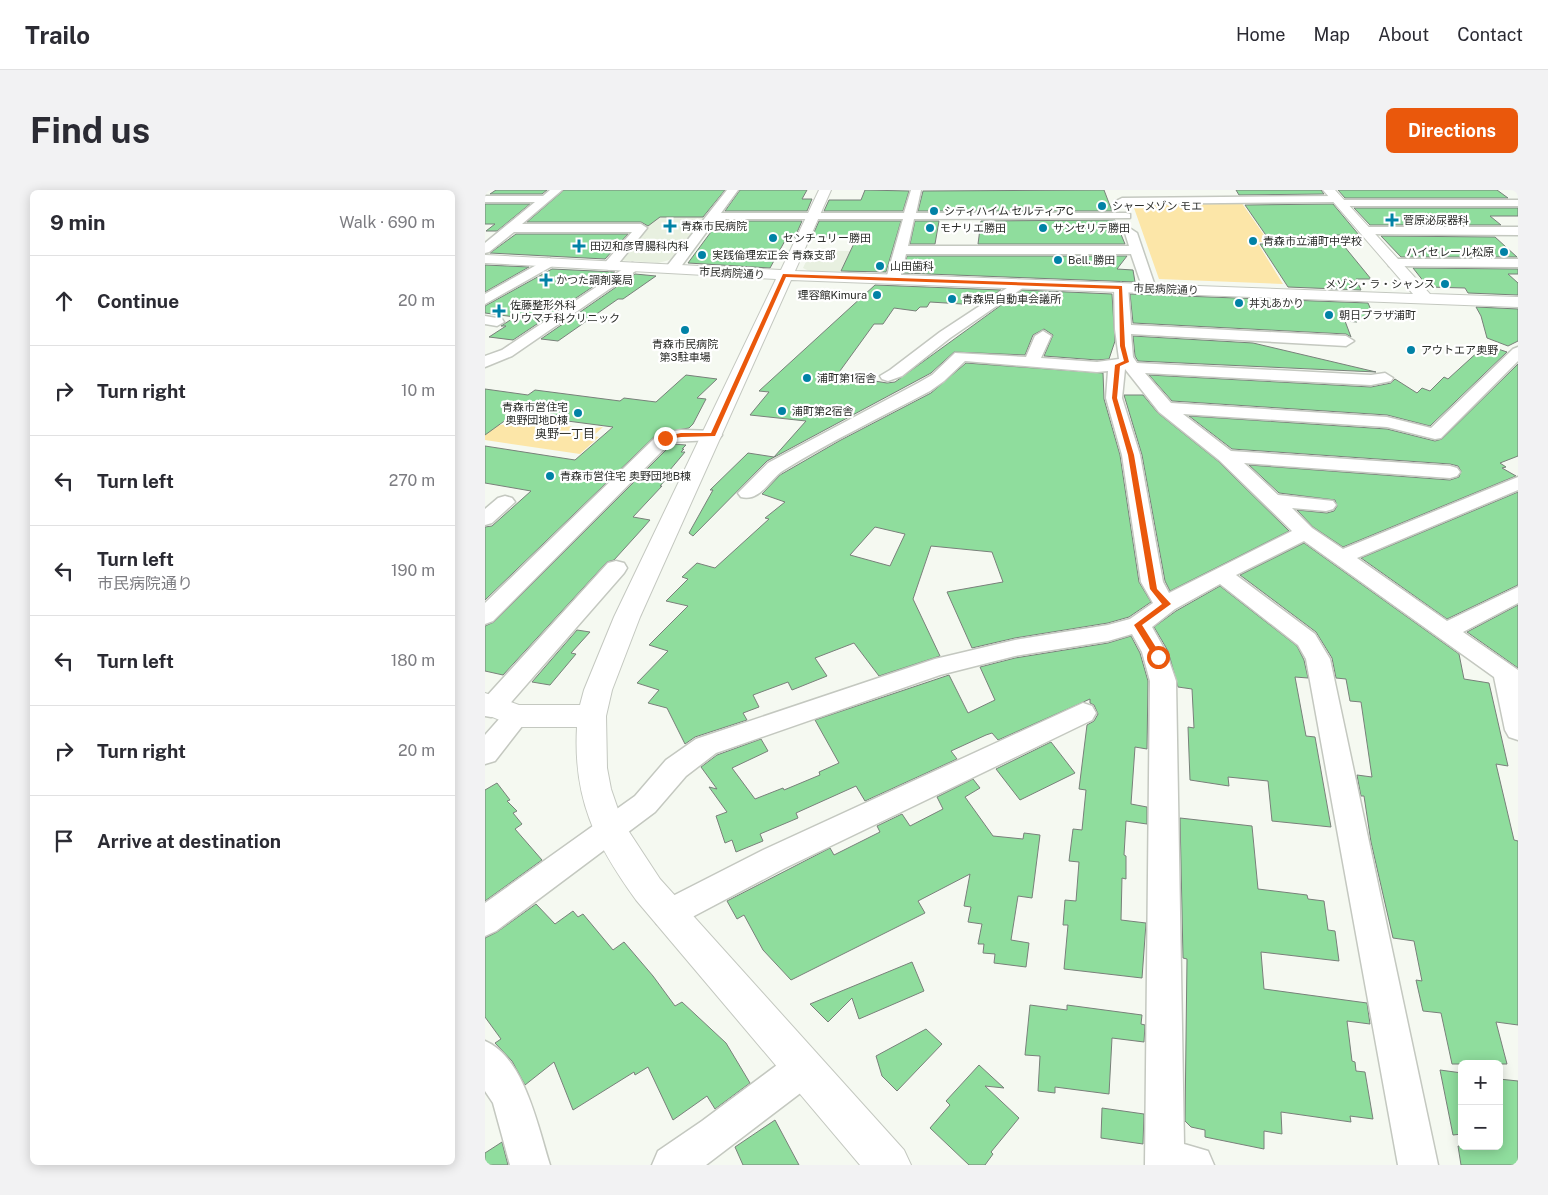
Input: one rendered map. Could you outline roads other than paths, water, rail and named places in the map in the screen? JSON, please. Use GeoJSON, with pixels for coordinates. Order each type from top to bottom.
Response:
{"type":"FeatureCollection","features":[{"type":"Feature","properties":{"kind":"street"},"geometry":{"type":"LineString","coordinates":[[485,249],[557,190]]}},
{"type":"Feature","properties":{"kind":"street"},"geometry":{"type":"LineString","coordinates":[[672,269],[733,190]]}},
{"type":"Feature","properties":{"kind":"street"},"geometry":{"type":"LineString","coordinates":[[825,190],[621,632],[598,690],[592,716],[593,779],[598,800],[627,861],[668,914],[802,1069],[889,1165]]}},
{"type":"Feature","properties":{"kind":"street"},"geometry":{"type":"LineString","coordinates":[[893,279],[916,190]]}},
{"type":"Feature","properties":{"kind":"street"},"geometry":{"type":"LineString","coordinates":[[1149,288],[1120,195],[1336,198],[1518,204]]}},
{"type":"Feature","properties":{"kind":"street"},"geometry":{"type":"LineString","coordinates":[[1336,198],[1424,297]]}},
{"type":"Feature","properties":{"kind":"street"},"geometry":{"type":"LineString","coordinates":[[488,200],[546,199]]}},
{"type":"Feature","properties":{"kind":"street"},"geometry":{"type":"LineString","coordinates":[[714,216],[1126,216]]}},
{"type":"Feature","properties":{"kind":"street"},"geometry":{"type":"LineString","coordinates":[[485,233],[641,228],[609,266]]}},
{"type":"Feature","properties":{"kind":"street"},"geometry":{"type":"LineString","coordinates":[[1366,231],[1518,231]]}},
{"type":"Feature","properties":{"kind":"street"},"geometry":{"type":"LineString","coordinates":[[902,250],[1137,250]]}},
{"type":"Feature","properties":{"kind":"street","name":"市民病院通り"},"geometry":{"type":"LineString","coordinates":[[485,259],[785,275],[1424,297],[1518,302]]}},
{"type":"Feature","properties":{"kind":"street"},"geometry":{"type":"LineString","coordinates":[[485,300],[549,262]]}},
{"type":"Feature","properties":{"kind":"street"},"geometry":{"type":"LineString","coordinates":[[1394,263],[1518,263]]}},
{"type":"Feature","properties":{"kind":"street"},"geometry":{"type":"LineString","coordinates":[[485,362],[507,352],[632,267]]}},
{"type":"Feature","properties":{"kind":"street"},"geometry":{"type":"LineString","coordinates":[[888,376],[896,374],[945,335],[1019,284]]}},
{"type":"Feature","properties":{"kind":"street"},"geometry":{"type":"LineString","coordinates":[[1121,287],[1121,329],[1125,365],[1115,398],[1131,455],[1152,582],[1157,594],[1167,604]]}},
{"type":"Feature","properties":{"kind":"street"},"geometry":{"type":"LineString","coordinates":[[1121,329],[1346,341]]}},
{"type":"Feature","properties":{"kind":"street"},"geometry":{"type":"LineString","coordinates":[[1032,361],[1043,336]]}},
{"type":"Feature","properties":{"kind":"street"},"geometry":{"type":"LineString","coordinates":[[1165,408],[1387,422],[1435,434],[1518,352]]}},
{"type":"Feature","properties":{"kind":"street"},"geometry":{"type":"LineString","coordinates":[[748,493],[775,467],[924,387],[938,378],[961,356],[1097,367],[1125,365],[1371,380],[1385,378]]}},
{"type":"Feature","properties":{"kind":"street"},"geometry":{"type":"LineString","coordinates":[[1125,365],[1165,408],[1194,433],[1226,456],[1305,532],[1343,557],[1512,679],[1506,684],[1518,730]]}},
{"type":"Feature","properties":{"kind":"street"},"geometry":{"type":"LineString","coordinates":[[485,616],[665,438],[681,435],[713,435]]}},
{"type":"Feature","properties":{"kind":"street"},"geometry":{"type":"LineString","coordinates":[[1226,456],[1450,472]]}},
{"type":"Feature","properties":{"kind":"street"},"geometry":{"type":"LineString","coordinates":[[1343,557],[1518,483]]}},
{"type":"Feature","properties":{"kind":"street"},"geometry":{"type":"LineString","coordinates":[[1273,501],[1326,505]]}},
{"type":"Feature","properties":{"kind":"street"},"geometry":{"type":"LineString","coordinates":[[485,519],[505,502]]}},
{"type":"Feature","properties":{"kind":"street"},"geometry":{"type":"LineString","coordinates":[[485,921],[587,844],[611,830],[645,804],[676,768],[706,746],[935,668],[1015,648],[1108,633],[1138,625],[1167,604],[1221,574],[1305,532]]}},
{"type":"Feature","properties":{"kind":"street"},"geometry":{"type":"LineString","coordinates":[[485,754],[498,709],[616,568]]}},
{"type":"Feature","properties":{"kind":"street"},"geometry":{"type":"LineString","coordinates":[[1221,574],[1307,640],[1318,659],[1418,1165]]}},
{"type":"Feature","properties":{"kind":"street"},"geometry":{"type":"LineString","coordinates":[[1446,631],[1518,594]]}},
{"type":"Feature","properties":{"kind":"street"},"geometry":{"type":"LineString","coordinates":[[1138,625],[1149,639],[1158,657],[1163,682],[1175,1164]]}},
{"type":"Feature","properties":{"kind":"street"},"geometry":{"type":"LineString","coordinates":[[498,709],[592,716]]}},
{"type":"Feature","properties":{"kind":"street"},"geometry":{"type":"LineString","coordinates":[[668,914],[774,859],[1083,713]]}},
{"type":"Feature","properties":{"kind":"street"},"geometry":{"type":"LineString","coordinates":[[485,1059],[509,1095],[530,1165]]}},
{"type":"Feature","properties":{"kind":"street"},"geometry":{"type":"LineString","coordinates":[[672,1165],[716,1135],[802,1069]]}},
{"type":"Feature","properties":{"kind":"place","name":"シャーメゾン モエ"},"geometry":{"type":"Point","coordinates":[1102,206]}},
{"type":"Feature","properties":{"kind":"place","name":"シティハイム セルティアC"},"geometry":{"type":"Point","coordinates":[934,211]}},
{"type":"Feature","properties":{"kind":"place","name":"菅原泌尿器科"},"geometry":{"type":"Point","coordinates":[1392,220]}},
{"type":"Feature","properties":{"kind":"place","name":"青森市民病院"},"geometry":{"type":"Point","coordinates":[670,226]}},
{"type":"Feature","properties":{"kind":"place","name":"モナリエ勝田"},"geometry":{"type":"Point","coordinates":[930,228]}},
{"type":"Feature","properties":{"kind":"place","name":"サンセリテ勝田"},"geometry":{"type":"Point","coordinates":[1043,228]}},
{"type":"Feature","properties":{"kind":"place","name":"センチュリー勝田"},"geometry":{"type":"Point","coordinates":[773,238]}},
{"type":"Feature","properties":{"kind":"place","name":"青森市立浦町中学校"},"geometry":{"type":"Point","coordinates":[1253,241]}},
{"type":"Feature","properties":{"kind":"place","name":"田辺和彦胃腸科内科"},"geometry":{"type":"Point","coordinates":[579,246]}},
{"type":"Feature","properties":{"kind":"place","name":"ハイセレール松原"},"geometry":{"type":"Point","coordinates":[1504,252]}},
{"type":"Feature","properties":{"kind":"place","name":"実践倫理宏正会 青森支部"},"geometry":{"type":"Point","coordinates":[702,255]}},
{"type":"Feature","properties":{"kind":"place","name":"Bell. 勝田"},"geometry":{"type":"Point","coordinates":[1058,260]}},
{"type":"Feature","properties":{"kind":"place","name":"山田歯科"},"geometry":{"type":"Point","coordinates":[880,266]}},
{"type":"Feature","properties":{"kind":"place","name":"かつた調剤薬局"},"geometry":{"type":"Point","coordinates":[546,280]}},
{"type":"Feature","properties":{"kind":"place","name":"メゾン・ラ・シャンス"},"geometry":{"type":"Point","coordinates":[1445,284]}},
{"type":"Feature","properties":{"kind":"place","name":"理容館Kimura"},"geometry":{"type":"Point","coordinates":[877,295]}},
{"type":"Feature","properties":{"kind":"place","name":"青森県自動車会議所"},"geometry":{"type":"Point","coordinates":[952,299]}},
{"type":"Feature","properties":{"kind":"place","name":"丼丸あかり"},"geometry":{"type":"Point","coordinates":[1239,303]}},
{"type":"Feature","properties":{"kind":"place","name":"佐藤整形外科 リウマチ科クリニック"},"geometry":{"type":"Point","coordinates":[499,311]}},
{"type":"Feature","properties":{"kind":"place","name":"朝日プラザ浦町"},"geometry":{"type":"Point","coordinates":[1329,315]}},
{"type":"Feature","properties":{"kind":"place","name":"青森市民病院 第3駐車場"},"geometry":{"type":"Point","coordinates":[685,330]}},
{"type":"Feature","properties":{"kind":"place","name":"アウトエア奥野"},"geometry":{"type":"Point","coordinates":[1411,350]}},
{"type":"Feature","properties":{"kind":"place","name":"浦町第1宿舎"},"geometry":{"type":"Point","coordinates":[807,378]}},
{"type":"Feature","properties":{"kind":"place","name":"浦町第2宿舎"},"geometry":{"type":"Point","coordinates":[782,411]}},
{"type":"Feature","properties":{"kind":"place","name":"青森市営住宅 奥野団地D棟"},"geometry":{"type":"Point","coordinates":[578,413]}},
{"type":"Feature","properties":{"kind":"place","name":"青森市営住宅 奥野団地B棟"},"geometry":{"type":"Point","coordinates":[550,476]}},
{"type":"Feature","properties":{"kind":"district","name":"奥野一丁目"},"geometry":{"type":"Point","coordinates":[565,434]}}]}
